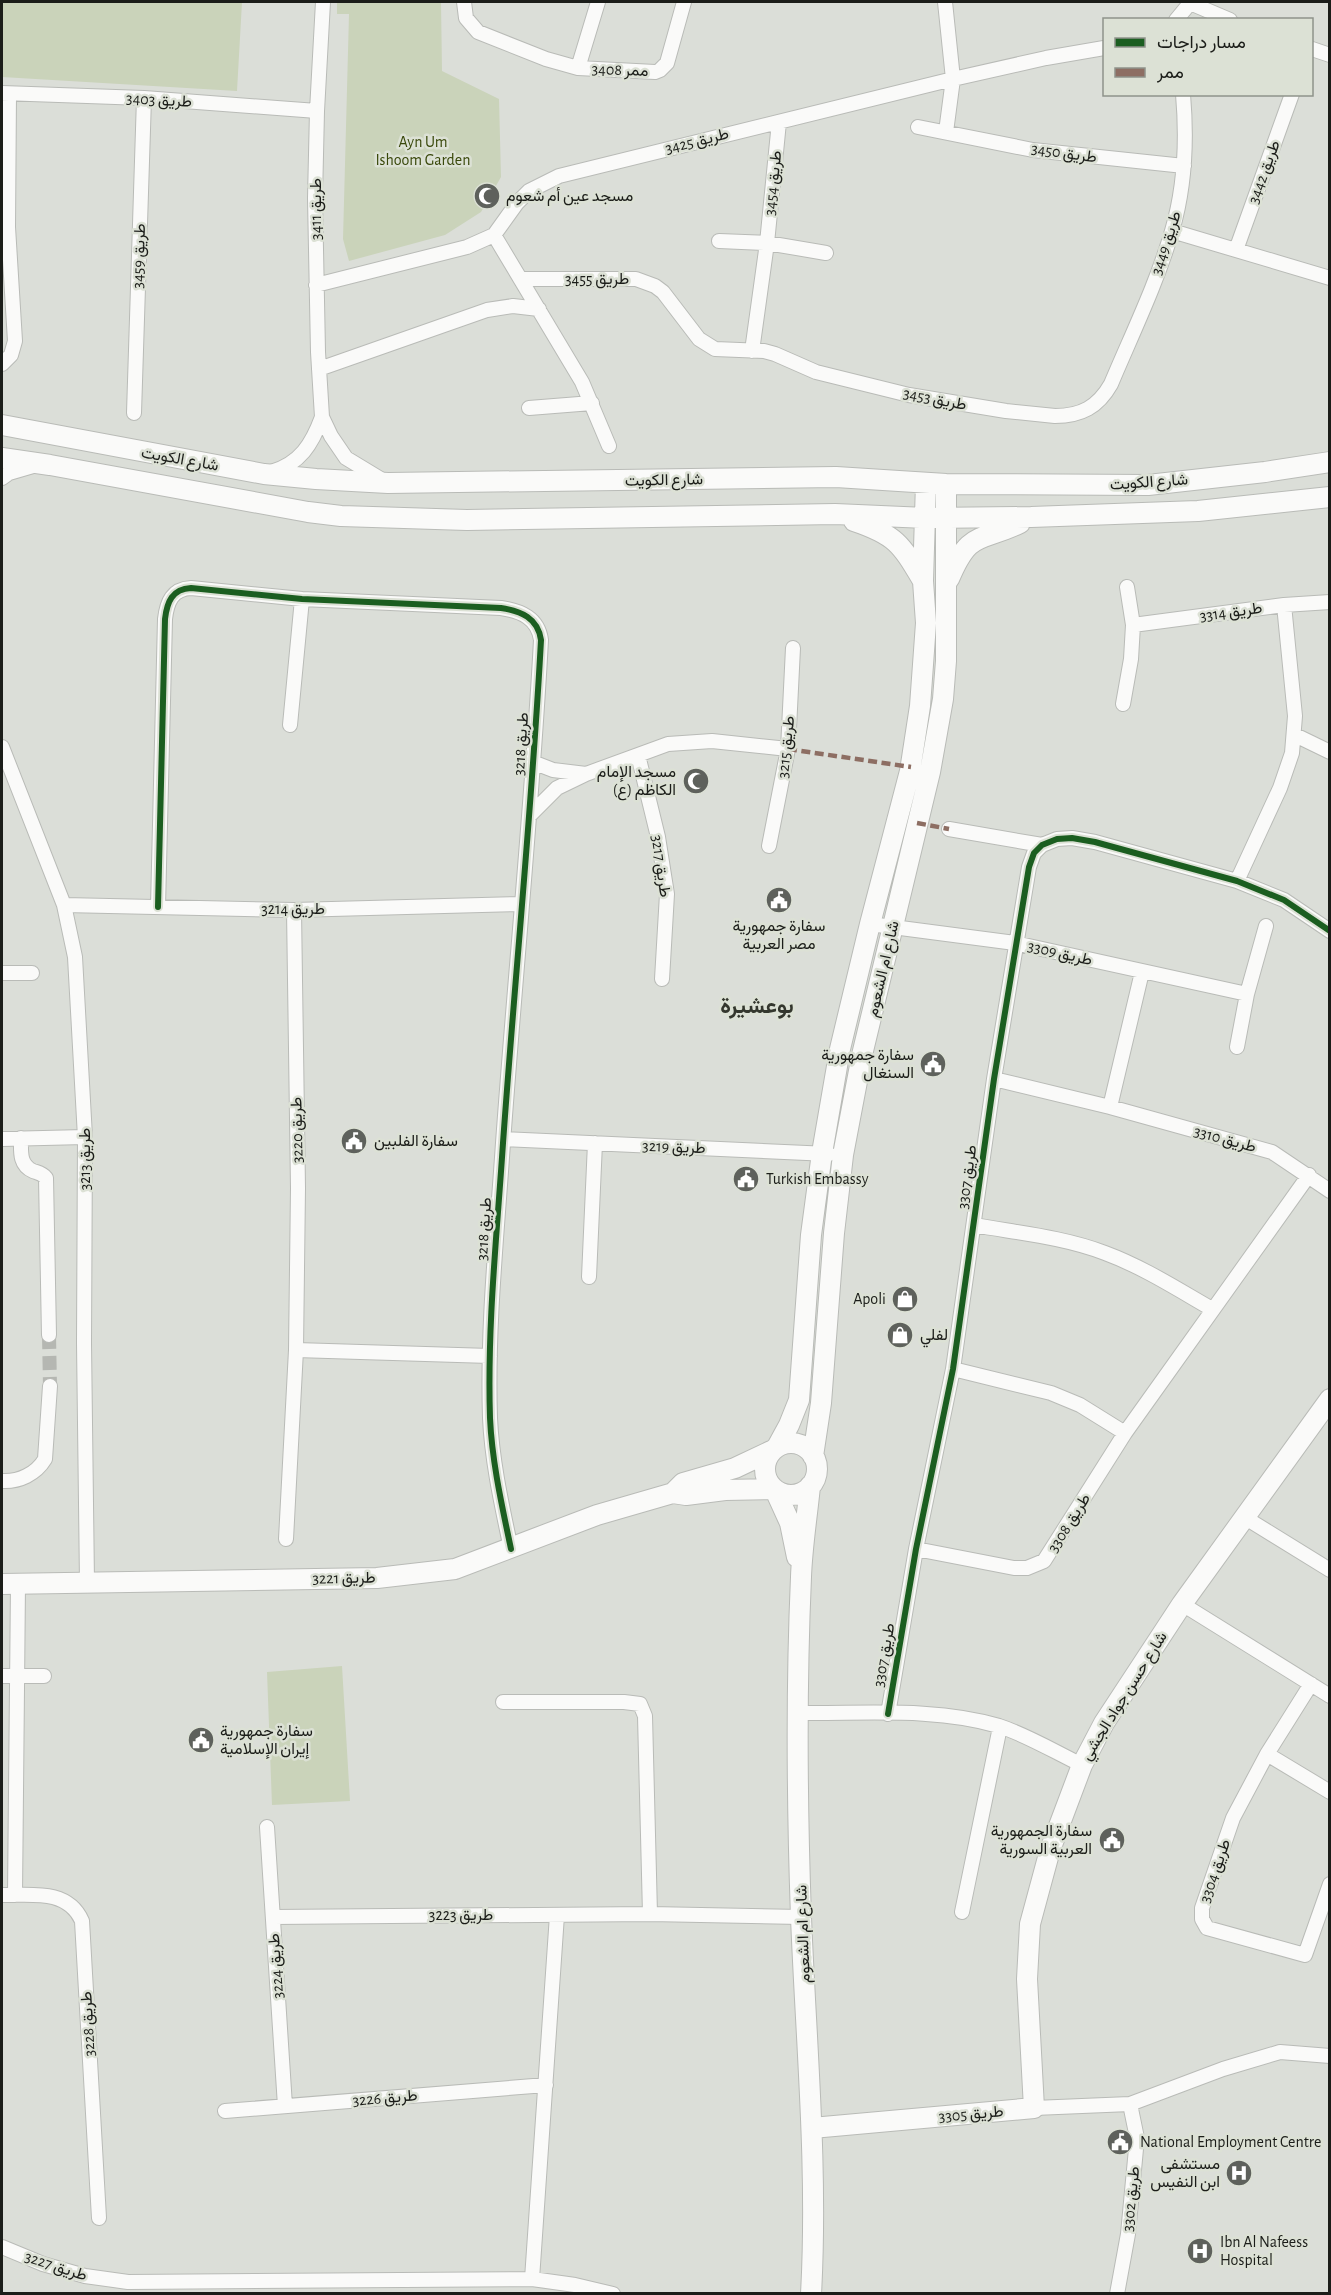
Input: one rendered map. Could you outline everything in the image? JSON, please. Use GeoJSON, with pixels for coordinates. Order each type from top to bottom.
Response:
{"type":"FeatureCollection","features":[{"type":"Feature","properties":{"kind":"street","name":"طريق 3411"},"geometry":{"type":"LineString","coordinates":[[323,2],[317,111],[316,285],[322,417],[331,436],[346,458],[388,483]]}},
{"type":"Feature","properties":{"kind":"street","name":"ممر 3408"},"geometry":{"type":"LineString","coordinates":[[464,2],[466,18],[478,32],[546,59],[578,68],[655,72],[667,63],[684,2]]}},
{"type":"Feature","properties":{"kind":"street","name":"ممر 3408"},"geometry":{"type":"LineString","coordinates":[[578,68],[598,2]]}},
{"type":"Feature","properties":{"kind":"street"},"geometry":{"type":"LineString","coordinates":[[945,2],[954,80],[946,132]]}},
{"type":"Feature","properties":{"kind":"street"},"geometry":{"type":"LineString","coordinates":[[1178,18],[1191,2],[1226,18]]}},
{"type":"Feature","properties":{"kind":"street","name":"طريق 3425"},"geometry":{"type":"LineString","coordinates":[[316,285],[467,247],[494,235],[529,191],[551,179],[1046,58],[1103,48]]}},
{"type":"Feature","properties":{"kind":"street"},"geometry":{"type":"LineString","coordinates":[[1313,50],[1329,55]]}},
{"type":"Feature","properties":{"kind":"street","name":"طريق 3403"},"geometry":{"type":"LineString","coordinates":[[5,94],[144,98],[317,111]]}},
{"type":"Feature","properties":{"kind":"street"},"geometry":{"type":"LineString","coordinates":[[2,364],[11,355],[15,341],[5,227],[5,94]]}},
{"type":"Feature","properties":{"kind":"street","name":"طريق 3449"},"geometry":{"type":"LineString","coordinates":[[1112,384],[1172,231],[1182,188],[1184,166],[1183,96]]}},
{"type":"Feature","properties":{"kind":"street","name":"طريق 3442"},"geometry":{"type":"LineString","coordinates":[[1236,250],[1291,96]]}},
{"type":"Feature","properties":{"kind":"street","name":"طريق 3459"},"geometry":{"type":"LineString","coordinates":[[134,413],[144,98]]}},
{"type":"Feature","properties":{"kind":"street","name":"طريق 3454"},"geometry":{"type":"LineString","coordinates":[[752,351],[767,243],[779,122]]}},
{"type":"Feature","properties":{"kind":"street","name":"طريق 3450"},"geometry":{"type":"LineString","coordinates":[[918,127],[1054,153],[1184,166]]}},
{"type":"Feature","properties":{"kind":"street"},"geometry":{"type":"LineString","coordinates":[[1172,231],[1329,278]]}},
{"type":"Feature","properties":{"kind":"street"},"geometry":{"type":"LineString","coordinates":[[494,235],[592,403],[609,446]]}},
{"type":"Feature","properties":{"kind":"street"},"geometry":{"type":"LineString","coordinates":[[719,241],[767,243],[826,253]]}},
{"type":"Feature","properties":{"kind":"street","name":"طريق 3455"},"geometry":{"type":"LineString","coordinates":[[521,279],[636,279],[646,282],[663,292],[706,345],[716,349],[752,351]]}},
{"type":"Feature","properties":{"kind":"street"},"geometry":{"type":"LineString","coordinates":[[319,369],[487,310],[513,306],[539,309]]}},
{"type":"Feature","properties":{"kind":"street","name":"طريق 3453"},"geometry":{"type":"LineString","coordinates":[[752,351],[775,354],[816,372],[909,395],[996,410],[1055,416],[1069,416],[1088,409],[1104,396],[1112,384]]}},
{"type":"Feature","properties":{"kind":"street"},"geometry":{"type":"LineString","coordinates":[[529,408],[592,403]]}},
{"type":"Feature","properties":{"kind":"street","name":"طريق 3411"},"geometry":{"type":"LineString","coordinates":[[264,474],[283,468],[299,457],[309,446],[322,417]]}},
{"type":"Feature","properties":{"kind":"street","name":"شارع الكويت"},"geometry":{"type":"LineString","coordinates":[[2,425],[264,474],[388,483],[836,477],[946,484],[1148,484],[1329,462]]}},
{"type":"Feature","properties":{"kind":"street"},"geometry":{"type":"LineString","coordinates":[[1305,466],[1329,448]]}},
{"type":"Feature","properties":{"kind":"street","name":"شارع الكويت"},"geometry":{"type":"LineString","coordinates":[[2,458],[341,516],[467,520],[835,514],[936,518],[1031,517],[1198,511],[1329,497]]}},
{"type":"Feature","properties":{"kind":"street"},"geometry":{"type":"LineString","coordinates":[[2,478],[19,470],[50,465]]}},
{"type":"Feature","properties":{"kind":"street","name":"شارع ام الشعوم"},"geometry":{"type":"LineString","coordinates":[[813,1456],[821,1403],[834,1233],[843,1155],[862,1055],[930,772],[939,723],[946,661],[945,587],[936,518],[926,483]]}},
{"type":"Feature","properties":{"kind":"street","name":"شارع ام الشعوم"},"geometry":{"type":"LineString","coordinates":[[774,1449],[789,1425],[799,1400],[811,1235],[822,1153],[840,1049],[910,771],[924,664],[926,623],[923,581],[936,518],[946,484]]}},
{"type":"Feature","properties":{"kind":"street"},"geometry":{"type":"LineString","coordinates":[[835,514],[889,535],[909,556],[923,581]]}},
{"type":"Feature","properties":{"kind":"street"},"geometry":{"type":"LineString","coordinates":[[945,587],[958,557],[970,543],[1031,517]]}},
{"type":"Feature","properties":{"kind":"street"},"geometry":{"type":"LineString","coordinates":[[1123,704],[1131,658],[1133,625],[1127,587]]}},
{"type":"Feature","properties":{"kind":"street","name":"طريق 3218"},"geometry":{"type":"LineString","coordinates":[[158,907],[165,619],[169,600],[182,589],[302,599],[501,608],[519,611],[534,622],[540,631],[541,640],[534,763],[510,1032],[490,1356],[490,1420],[498,1482],[511,1549]]}},
{"type":"Feature","properties":{"kind":"street"},"geometry":{"type":"LineString","coordinates":[[290,724],[302,599]]}},
{"type":"Feature","properties":{"kind":"street","name":"طريق 3314"},"geometry":{"type":"LineString","coordinates":[[1133,625],[1284,605],[1329,602]]}},
{"type":"Feature","properties":{"kind":"street"},"geometry":{"type":"LineString","coordinates":[[1237,881],[1280,788],[1292,753],[1295,716],[1284,605]]}},
{"type":"Feature","properties":{"kind":"street","name":"طريق 3215"},"geometry":{"type":"LineString","coordinates":[[769,846],[788,749],[793,648]]}},
{"type":"Feature","properties":{"kind":"street"},"geometry":{"type":"LineString","coordinates":[[1295,735],[1329,752]]}},
{"type":"Feature","properties":{"kind":"street"},"geometry":{"type":"LineString","coordinates":[[529,816],[557,788],[586,774],[668,744],[712,741],[788,749]]}},
{"type":"Feature","properties":{"kind":"street","name":"طريق 3213"},"geometry":{"type":"LineString","coordinates":[[2,747],[64,905],[73,942],[76,969],[85,1137],[84,1343],[87,1583]]}},
{"type":"Feature","properties":{"kind":"street","name":"طريق 3217"},"geometry":{"type":"LineString","coordinates":[[638,755],[658,837],[667,894],[662,979]]}},
{"type":"Feature","properties":{"kind":"street"},"geometry":{"type":"LineString","coordinates":[[534,763],[553,770],[586,774]]}},
{"type":"Feature","properties":{"kind":"street"},"geometry":{"type":"LineString","coordinates":[[949,829],[1042,845],[1065,839],[1095,842],[1237,881],[1284,900],[1329,931]]}},
{"type":"Feature","properties":{"kind":"street","name":"طريق 3307"},"geometry":{"type":"LineString","coordinates":[[888,1714],[916,1549],[954,1369],[1015,943],[1029,867],[1034,853],[1042,845]]}},
{"type":"Feature","properties":{"kind":"street","name":"طريق 3214"},"geometry":{"type":"LineString","coordinates":[[64,905],[294,910],[522,904]]}},
{"type":"Feature","properties":{"kind":"street","name":"طريق 3220"},"geometry":{"type":"LineString","coordinates":[[286,1539],[296,1350],[298,1188],[294,910]]}},
{"type":"Feature","properties":{"kind":"street","name":"طريق 3309"},"geometry":{"type":"LineString","coordinates":[[870,924],[1015,943],[1248,994]]}},
{"type":"Feature","properties":{"kind":"street"},"geometry":{"type":"LineString","coordinates":[[1237,1047],[1266,926]]}},
{"type":"Feature","properties":{"kind":"street"},"geometry":{"type":"LineString","coordinates":[[1110,1107],[1142,972]]}},
{"type":"Feature","properties":{"kind":"street"},"geometry":{"type":"LineString","coordinates":[[2,973],[32,973]]}},
{"type":"Feature","properties":{"kind":"street","name":"طريق 3310"},"geometry":{"type":"LineString","coordinates":[[994,1079],[1110,1107],[1272,1152],[1309,1175],[1329,1191]]}},
{"type":"Feature","properties":{"kind":"street"},"geometry":{"type":"LineString","coordinates":[[2,1139],[85,1137]]}},
{"type":"Feature","properties":{"kind":"street"},"geometry":{"type":"LineString","coordinates":[[21,1138],[21,1156],[24,1165],[43,1174],[46,1178],[49,1335]]}},
{"type":"Feature","properties":{"kind":"street","name":"طريق 3219"},"geometry":{"type":"LineString","coordinates":[[504,1139],[843,1155]]}},
{"type":"Feature","properties":{"kind":"street"},"geometry":{"type":"LineString","coordinates":[[589,1277],[595,1143]]}},
{"type":"Feature","properties":{"kind":"street","name":"طريق 3308"},"geometry":{"type":"LineString","coordinates":[[916,1549],[1014,1568],[1036,1566],[1044,1561],[1052,1552],[1125,1434],[1309,1175]]}},
{"type":"Feature","properties":{"kind":"street"},"geometry":{"type":"LineString","coordinates":[[974,1225],[1072,1243],[1105,1253],[1144,1269],[1212,1309]]}},
{"type":"Feature","properties":{"kind":"street"},"geometry":{"type":"LineString","coordinates":[[296,1350],[490,1356]]}},
{"type":"Feature","properties":{"kind":"street"},"geometry":{"type":"LineString","coordinates":[[954,1369],[1051,1393],[1080,1406],[1125,1434]]}},
{"type":"Feature","properties":{"kind":"street"},"geometry":{"type":"LineString","coordinates":[[2,1481],[21,1479],[41,1467],[45,1459],[50,1386]]}},
{"type":"Feature","properties":{"kind":"street","name":"شارع حسن جواد الجشي"},"geometry":{"type":"LineString","coordinates":[[1034,2108],[1027,1979],[1030,1924],[1050,1850],[1082,1765],[1104,1723],[1182,1604],[1329,1399]]}},
{"type":"Feature","properties":{"kind":"street"},"geometry":{"type":"LineString","coordinates":[[794,1443],[805,1447],[813,1456],[816,1462],[816,1475],[810,1486],[796,1495],[785,1495],[774,1490],[766,1479],[765,1467],[774,1449],[794,1443]]}},
{"type":"Feature","properties":{"kind":"street","name":"طريق 3221"},"geometry":{"type":"LineString","coordinates":[[673,1493],[683,1483],[735,1468],[774,1449]]}},
{"type":"Feature","properties":{"kind":"street","name":"شارع ام الشعوم"},"geometry":{"type":"LineString","coordinates":[[810,1486],[801,1574],[798,1713],[801,1917],[812,2128],[811,2294]]}},
{"type":"Feature","properties":{"kind":"street","name":"طريق 3221"},"geometry":{"type":"LineString","coordinates":[[10,1584],[377,1578],[455,1569],[597,1515],[673,1493],[686,1495],[725,1490],[774,1490]]}},
{"type":"Feature","properties":{"kind":"street","name":"شارع ام الشعوم"},"geometry":{"type":"LineString","coordinates":[[774,1490],[790,1524],[801,1574]]}},
{"type":"Feature","properties":{"kind":"street"},"geometry":{"type":"LineString","coordinates":[[1244,1517],[1329,1570]]}},
{"type":"Feature","properties":{"kind":"street"},"geometry":{"type":"LineString","coordinates":[[8,1895],[17,1676],[10,1584]]}},
{"type":"Feature","properties":{"kind":"street"},"geometry":{"type":"LineString","coordinates":[[1182,1604],[1329,1696]]}},
{"type":"Feature","properties":{"kind":"street"},"geometry":{"type":"LineString","coordinates":[[2,1676],[44,1676]]}},
{"type":"Feature","properties":{"kind":"street","name":"طريق 3304"},"geometry":{"type":"LineString","coordinates":[[1311,1684],[1267,1754],[1233,1818],[1202,1908],[1202,1919],[1208,1928],[1305,1955],[1329,1884]]}},
{"type":"Feature","properties":{"kind":"street"},"geometry":{"type":"LineString","coordinates":[[503,1701],[640,1704],[645,1716],[650,1914]]}},
{"type":"Feature","properties":{"kind":"street"},"geometry":{"type":"LineString","coordinates":[[798,1713],[965,1718],[1000,1726],[1082,1765]]}},
{"type":"Feature","properties":{"kind":"street"},"geometry":{"type":"LineString","coordinates":[[962,1912],[1000,1726]]}},
{"type":"Feature","properties":{"kind":"street"},"geometry":{"type":"LineString","coordinates":[[1267,1754],[1329,1792]]}},
{"type":"Feature","properties":{"kind":"street","name":"طريق 3224"},"geometry":{"type":"LineString","coordinates":[[267,1827],[285,2106]]}},
{"type":"Feature","properties":{"kind":"street","name":"طريق 3228"},"geometry":{"type":"LineString","coordinates":[[8,1895],[57,1897],[73,1906],[82,1922],[99,2218]]}},
{"type":"Feature","properties":{"kind":"street","name":"طريق 3223"},"geometry":{"type":"LineString","coordinates":[[273,1917],[650,1914],[801,1917]]}},
{"type":"Feature","properties":{"kind":"street"},"geometry":{"type":"LineString","coordinates":[[532,2279],[557,1915]]}},
{"type":"Feature","properties":{"kind":"street"},"geometry":{"type":"LineString","coordinates":[[1130,2104],[1223,2069],[1280,2052],[1329,2056]]}},
{"type":"Feature","properties":{"kind":"street","name":"طريق 3226"},"geometry":{"type":"LineString","coordinates":[[225,2111],[546,2085]]}},
{"type":"Feature","properties":{"kind":"street","name":"طريق 3305"},"geometry":{"type":"LineString","coordinates":[[812,2128],[1034,2108],[1130,2104]]}},
{"type":"Feature","properties":{"kind":"street","name":"طريق 3302"},"geometry":{"type":"LineString","coordinates":[[1117,2294],[1128,2234],[1137,2138],[1130,2104]]}},
{"type":"Feature","properties":{"kind":"street","name":"طريق 3227"},"geometry":{"type":"LineString","coordinates":[[2,2247],[43,2264],[103,2280],[186,2288],[349,2287],[532,2279],[575,2285],[613,2294]]}},
{"type":"Feature","properties":{"kind":"green space"},"geometry":{"type":"Polygon","coordinates":[[[2,2],[242,2],[237,91],[2,77],[2,2]]]}},
{"type":"Feature","properties":{"kind":"green space","name":"Ayn Um Ishoom Garden"},"geometry":{"type":"Polygon","coordinates":[[[337,2],[441,2],[442,71],[499,99],[501,177],[481,212],[445,235],[349,261],[343,239],[349,14],[337,14],[337,2]]]}},
{"type":"Feature","properties":{"kind":"green space"},"geometry":{"type":"Polygon","coordinates":[[[342,1666],[350,1801],[272,1805],[267,1672],[342,1666]]]}},
{"type":"Feature","properties":{"kind":"tunnel"},"geometry":{"type":"LineString","coordinates":[[49,1335],[50,1386]]}},
{"type":"Feature","properties":{"kind":"marked path"},"geometry":{"type":"LineString","coordinates":[[788,749],[911,767]]}},
{"type":"Feature","properties":{"kind":"marked path"},"geometry":{"type":"LineString","coordinates":[[917,823],[949,829]]}},
{"type":"Feature","properties":{"kind":"cycle path"},"geometry":{"type":"LineString","coordinates":[[158,907],[165,619],[169,602],[179,591],[191,588],[302,599],[501,608],[522,614],[536,626],[541,640],[495,1246],[489,1384],[493,1451],[511,1549]]}},
{"type":"Feature","properties":{"kind":"cycle path"},"geometry":{"type":"LineString","coordinates":[[888,1714],[916,1549],[953,1369],[994,1079],[1029,867],[1034,853],[1042,845],[1057,839],[1072,838],[1095,842],[1237,881],[1284,900],[1330,931]]}},
{"type":"Feature","properties":{"kind":"place","name":"مسجد عين أم شعوم"},"geometry":{"type":"Point","coordinates":[487,196]}},
{"type":"Feature","properties":{"kind":"place","name":"مسجد الإمام الكاظم (ع)"},"geometry":{"type":"Point","coordinates":[696,781]}},
{"type":"Feature","properties":{"kind":"place","name":"سفارة جمهورية مصر العربية"},"geometry":{"type":"Point","coordinates":[779,900]}},
{"type":"Feature","properties":{"kind":"place","name":"سفارة جمهورية السنغال"},"geometry":{"type":"Point","coordinates":[933,1064]}},
{"type":"Feature","properties":{"kind":"place","name":"سفارة الفلبين"},"geometry":{"type":"Point","coordinates":[354,1141]}},
{"type":"Feature","properties":{"kind":"place","name":"Turkish Embassy"},"geometry":{"type":"Point","coordinates":[746,1179]}},
{"type":"Feature","properties":{"kind":"place","name":"Apoli"},"geometry":{"type":"Point","coordinates":[905,1299]}},
{"type":"Feature","properties":{"kind":"place","name":"لفلي"},"geometry":{"type":"Point","coordinates":[900,1335]}},
{"type":"Feature","properties":{"kind":"place","name":"سفارة جمهورية إيران الإسلامية"},"geometry":{"type":"Point","coordinates":[201,1740]}},
{"type":"Feature","properties":{"kind":"place","name":"سفارة الجمهورية العربية السورية"},"geometry":{"type":"Point","coordinates":[1112,1840]}},
{"type":"Feature","properties":{"kind":"place","name":"National Employment Centre"},"geometry":{"type":"Point","coordinates":[1120,2142]}},
{"type":"Feature","properties":{"kind":"place","name":"مستشفى ابن النفيس"},"geometry":{"type":"Point","coordinates":[1239,2173]}},
{"type":"Feature","properties":{"kind":"place","name":"Ibn Al Nafeess Hospital"},"geometry":{"type":"Point","coordinates":[1200,2251]}},
{"type":"Feature","properties":{"kind":"district","name":"بوعشيرة"},"geometry":{"type":"Point","coordinates":[757,1006]}}]}
